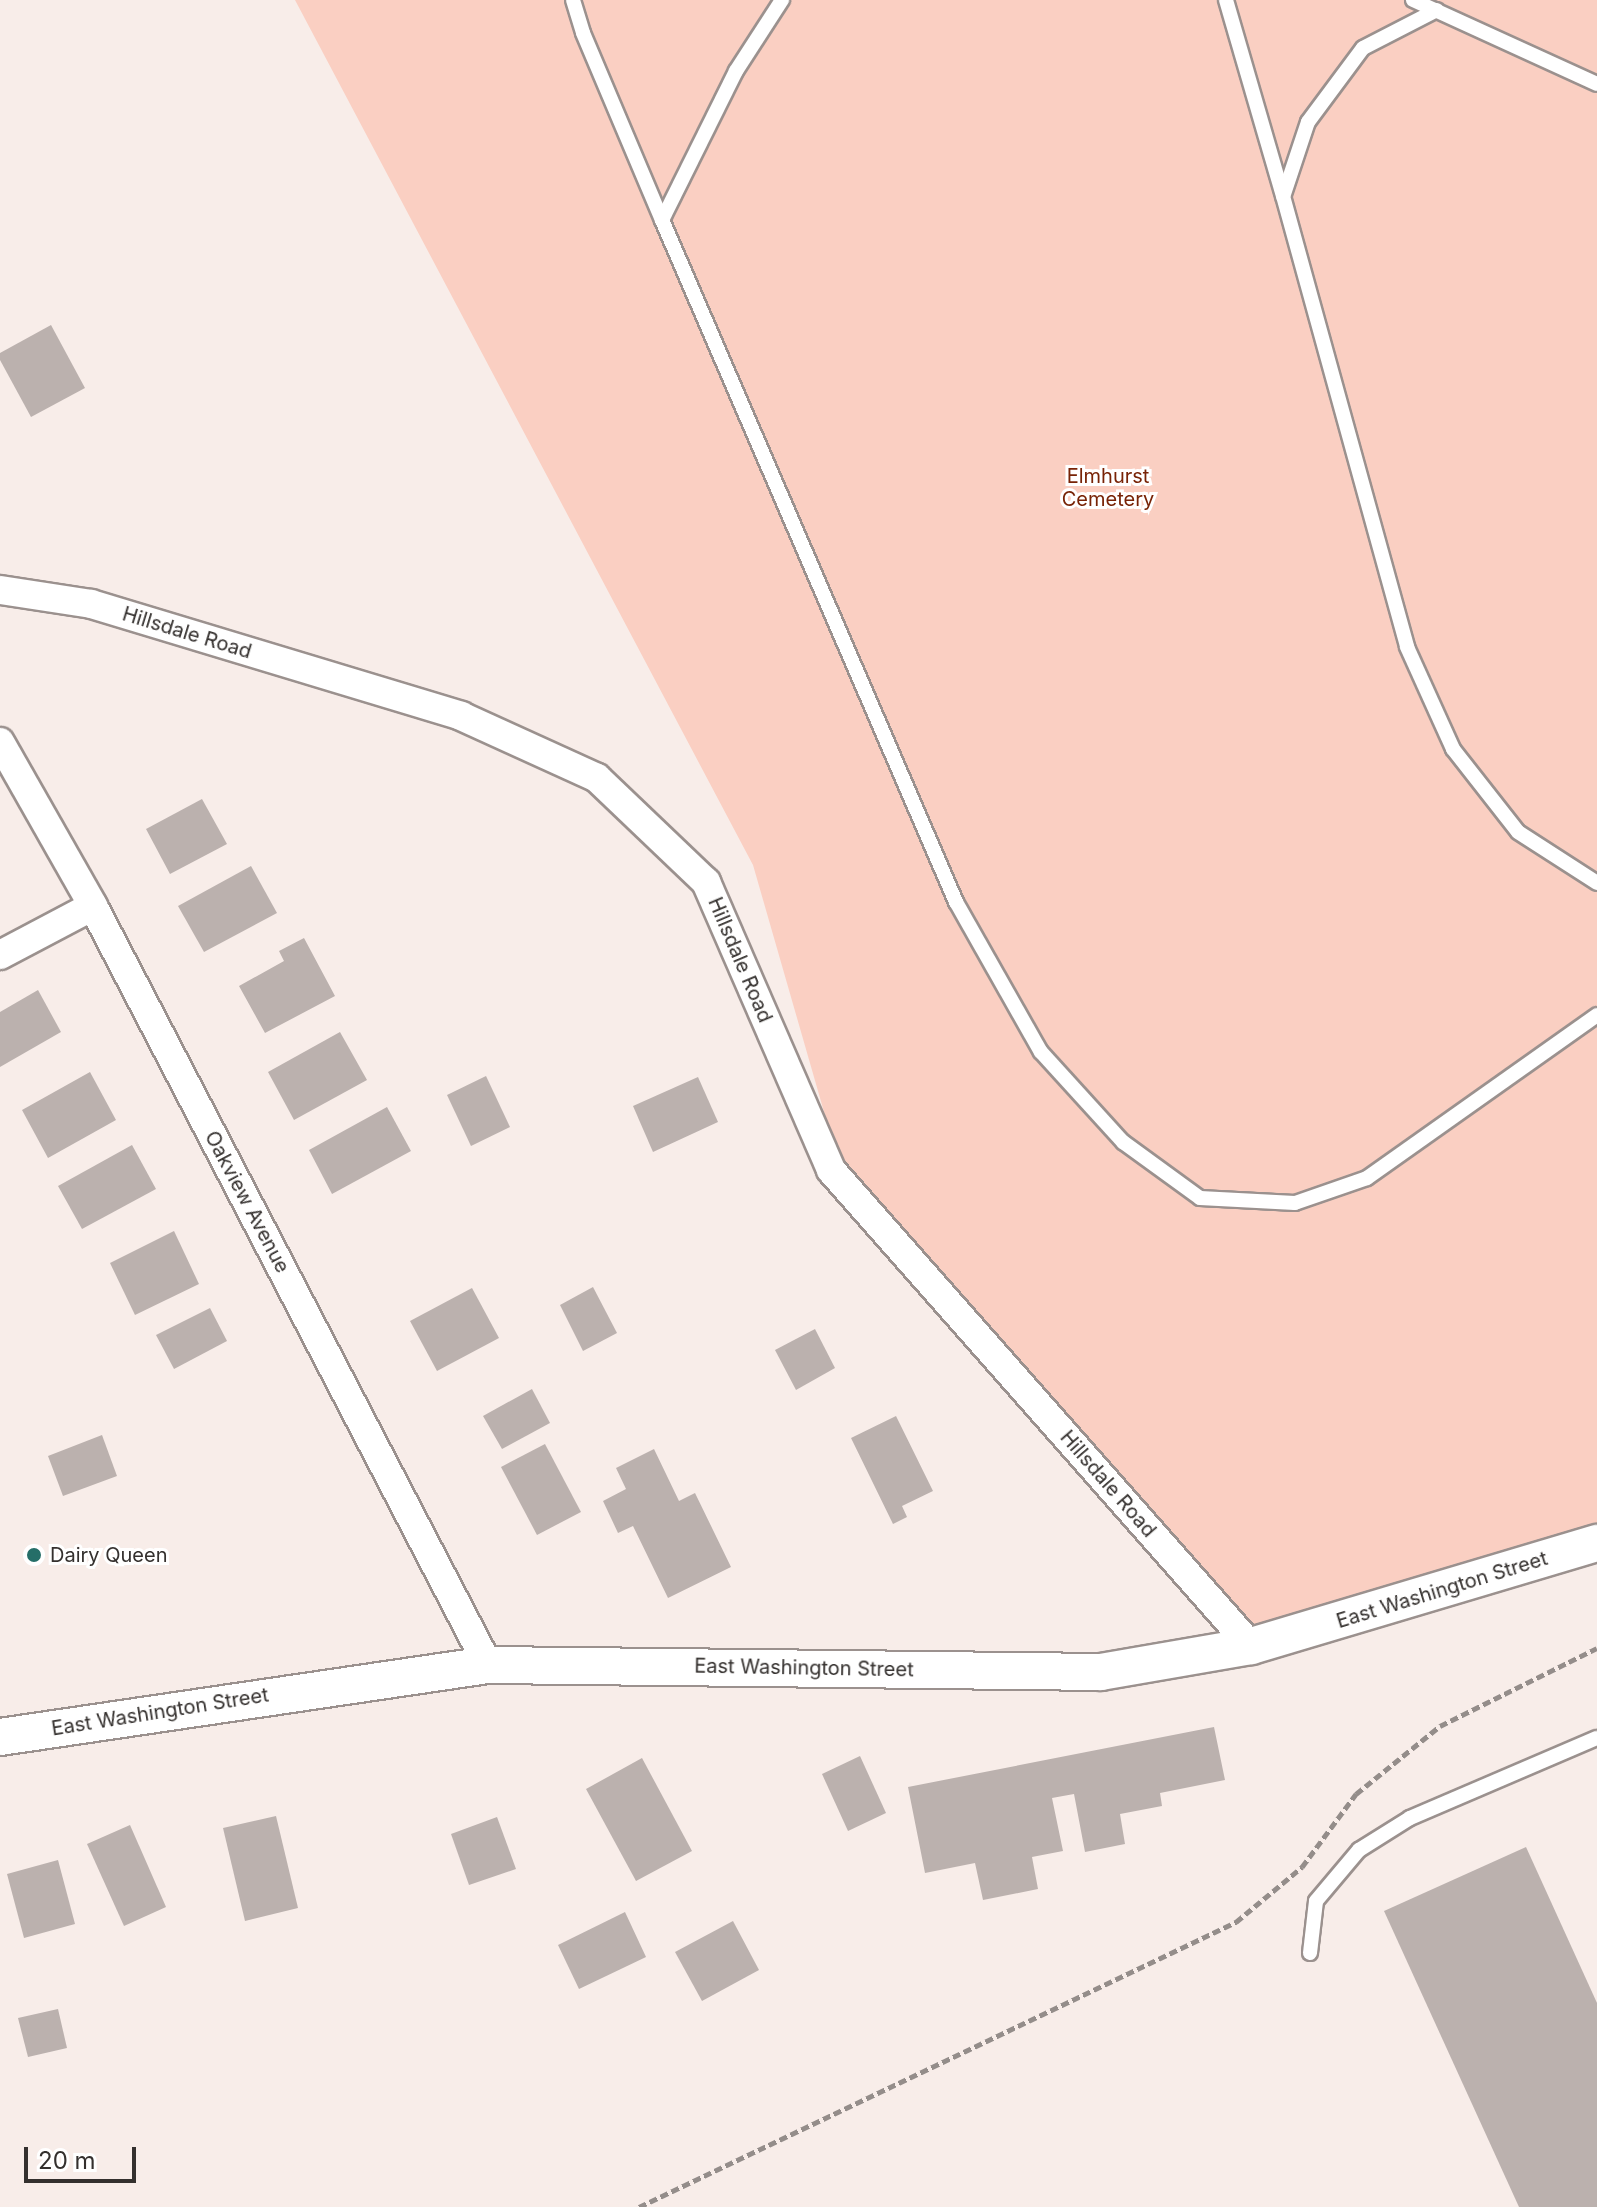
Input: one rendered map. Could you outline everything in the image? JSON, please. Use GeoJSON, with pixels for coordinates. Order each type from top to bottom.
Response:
{"type":"FeatureCollection","features":[{"type":"Feature","properties":{"kind":"street","name":"Hillsdale Road"},"geometry":{"type":"LineString","coordinates":[[0,590],[91,604],[461,716],[597,778],[706,882],[831,1170],[1251,1646]]}},
{"type":"Feature","properties":{"kind":"street","name":"Oakview Avenue"},"geometry":{"type":"LineString","coordinates":[[0,742],[93,906],[488,1665]]}},
{"type":"Feature","properties":{"kind":"street"},"geometry":{"type":"LineString","coordinates":[[0,955],[93,906]]}},
{"type":"Feature","properties":{"kind":"street","name":"East Washington Street"},"geometry":{"type":"LineString","coordinates":[[0,1737],[488,1665],[1101,1672],[1251,1646],[1597,1543]]}},
{"type":"Feature","properties":{"kind":"lane"},"geometry":{"type":"LineString","coordinates":[[573,0],[583,33],[662,220],[956,902],[1041,1052],[1123,1142],[1200,1198],[1295,1203],[1367,1178],[1597,1015]]}},
{"type":"Feature","properties":{"kind":"lane"},"geometry":{"type":"LineString","coordinates":[[662,220],[736,71],[782,0]]}},
{"type":"Feature","properties":{"kind":"lane"},"geometry":{"type":"LineString","coordinates":[[1226,0],[1407,647],[1453,749],[1518,832],[1597,883]]}},
{"type":"Feature","properties":{"kind":"lane"},"geometry":{"type":"LineString","coordinates":[[1413,0],[1597,84]]}},
{"type":"Feature","properties":{"kind":"lane"},"geometry":{"type":"LineString","coordinates":[[1283,196],[1308,122],[1363,48],[1437,10]]}},
{"type":"Feature","properties":{"kind":"lane"},"geometry":{"type":"LineString","coordinates":[[1310,1953],[1316,1901],[1359,1850],[1410,1818],[1597,1738]]}},
{"type":"Feature","properties":{"kind":"path"},"geometry":{"type":"LineString","coordinates":[[639,2207],[1236,1922],[1302,1867],[1356,1794],[1440,1726],[1597,1648]]}},
{"type":"Feature","properties":{"kind":"green space","name":"Elmhurst Cemetery"},"geometry":{"type":"Polygon","coordinates":[[[295,0],[1597,0],[1597,1529],[1260,1634],[839,1164],[753,865],[295,0]]]}},
{"type":"Feature","properties":{"kind":"building"},"geometry":{"type":"Polygon","coordinates":[[[51,325],[85,388],[31,417],[0,360],[0,353],[51,325]]]}},
{"type":"Feature","properties":{"kind":"building"},"geometry":{"type":"Polygon","coordinates":[[[202,799],[227,844],[170,874],[146,829],[202,799]]]}},
{"type":"Feature","properties":{"kind":"building"},"geometry":{"type":"Polygon","coordinates":[[[251,866],[277,913],[204,952],[178,906],[251,866]]]}},
{"type":"Feature","properties":{"kind":"building"},"geometry":{"type":"Polygon","coordinates":[[[304,938],[335,996],[265,1033],[239,986],[284,961],[279,951],[304,938]]]}},
{"type":"Feature","properties":{"kind":"building"},"geometry":{"type":"Polygon","coordinates":[[[38,990],[61,1032],[0,1067],[0,1012],[38,990]]]}},
{"type":"Feature","properties":{"kind":"building"},"geometry":{"type":"Polygon","coordinates":[[[340,1032],[367,1080],[294,1120],[268,1072],[340,1032]]]}},
{"type":"Feature","properties":{"kind":"building"},"geometry":{"type":"Polygon","coordinates":[[[90,1072],[116,1120],[48,1158],[22,1110],[90,1072]]]}},
{"type":"Feature","properties":{"kind":"building"},"geometry":{"type":"Polygon","coordinates":[[[486,1076],[510,1127],[471,1146],[447,1095],[486,1076]]]}},
{"type":"Feature","properties":{"kind":"building"},"geometry":{"type":"Polygon","coordinates":[[[698,1077],[718,1122],[653,1152],[633,1106],[698,1077]]]}},
{"type":"Feature","properties":{"kind":"building"},"geometry":{"type":"Polygon","coordinates":[[[387,1107],[411,1151],[332,1194],[309,1150],[387,1107]]]}},
{"type":"Feature","properties":{"kind":"building"},"geometry":{"type":"Polygon","coordinates":[[[132,1145],[156,1189],[82,1229],[58,1186],[132,1145]]]}},
{"type":"Feature","properties":{"kind":"building"},"geometry":{"type":"Polygon","coordinates":[[[174,1231],[199,1284],[135,1315],[110,1263],[174,1231]]]}},
{"type":"Feature","properties":{"kind":"building"},"geometry":{"type":"Polygon","coordinates":[[[593,1287],[617,1333],[583,1351],[560,1305],[593,1287]]]}},
{"type":"Feature","properties":{"kind":"building"},"geometry":{"type":"Polygon","coordinates":[[[472,1288],[499,1338],[437,1371],[410,1321],[472,1288]]]}},
{"type":"Feature","properties":{"kind":"building"},"geometry":{"type":"Polygon","coordinates":[[[210,1308],[227,1341],[174,1369],[156,1335],[210,1308]]]}},
{"type":"Feature","properties":{"kind":"building"},"geometry":{"type":"Polygon","coordinates":[[[815,1329],[835,1368],[796,1390],[775,1350],[815,1329]]]}},
{"type":"Feature","properties":{"kind":"building"},"geometry":{"type":"Polygon","coordinates":[[[532,1389],[550,1423],[502,1449],[483,1416],[532,1389]]]}},
{"type":"Feature","properties":{"kind":"building"},"geometry":{"type":"Polygon","coordinates":[[[896,1416],[933,1491],[902,1506],[907,1517],[893,1524],[851,1438],[896,1416]]]}},
{"type":"Feature","properties":{"kind":"building"},"geometry":{"type":"Polygon","coordinates":[[[102,1435],[117,1476],[63,1496],[48,1456],[102,1435]]]}},
{"type":"Feature","properties":{"kind":"building"},"geometry":{"type":"Polygon","coordinates":[[[545,1444],[581,1512],[537,1535],[501,1467],[545,1444]]]}},
{"type":"Feature","properties":{"kind":"building"},"geometry":{"type":"Polygon","coordinates":[[[654,1449],[679,1501],[695,1493],[731,1567],[668,1598],[633,1526],[618,1533],[603,1501],[626,1489],[616,1468],[654,1449]]]}},
{"type":"Feature","properties":{"kind":"building"},"geometry":{"type":"Polygon","coordinates":[[[1214,1727],[1225,1780],[1160,1793],[1162,1806],[1120,1814],[1125,1844],[1085,1852],[1074,1794],[1052,1798],[1063,1851],[1032,1857],[1038,1889],[983,1900],[975,1863],[925,1873],[908,1787],[1214,1727]]]}},
{"type":"Feature","properties":{"kind":"building"},"geometry":{"type":"Polygon","coordinates":[[[860,1756],[886,1813],[848,1831],[822,1774],[860,1756]]]}},
{"type":"Feature","properties":{"kind":"building"},"geometry":{"type":"Polygon","coordinates":[[[642,1758],[692,1851],[636,1881],[586,1789],[642,1758]]]}},
{"type":"Feature","properties":{"kind":"building"},"geometry":{"type":"Polygon","coordinates":[[[276,1816],[298,1908],[245,1921],[223,1828],[276,1816]]]}},
{"type":"Feature","properties":{"kind":"building"},"geometry":{"type":"Polygon","coordinates":[[[497,1817],[516,1869],[469,1885],[451,1834],[497,1817]]]}},
{"type":"Feature","properties":{"kind":"building"},"geometry":{"type":"Polygon","coordinates":[[[130,1825],[166,1907],[124,1926],[87,1844],[130,1825]]]}},
{"type":"Feature","properties":{"kind":"building"},"geometry":{"type":"Polygon","coordinates":[[[1526,1847],[1597,2003],[1597,2207],[1519,2207],[1384,1911],[1526,1847]]]}},
{"type":"Feature","properties":{"kind":"building"},"geometry":{"type":"Polygon","coordinates":[[[58,1860],[75,1924],[24,1938],[7,1874],[58,1860]]]}},
{"type":"Feature","properties":{"kind":"building"},"geometry":{"type":"Polygon","coordinates":[[[625,1912],[646,1957],[579,1989],[558,1945],[625,1912]]]}},
{"type":"Feature","properties":{"kind":"building"},"geometry":{"type":"Polygon","coordinates":[[[733,1921],[759,1970],[702,2001],[675,1952],[733,1921]]]}},
{"type":"Feature","properties":{"kind":"building"},"geometry":{"type":"Polygon","coordinates":[[[58,2009],[67,2048],[28,2057],[18,2018],[58,2009]]]}},
{"type":"Feature","properties":{"kind":"place","name":"Dairy Queen"},"geometry":{"type":"Point","coordinates":[34,1555]}}]}
